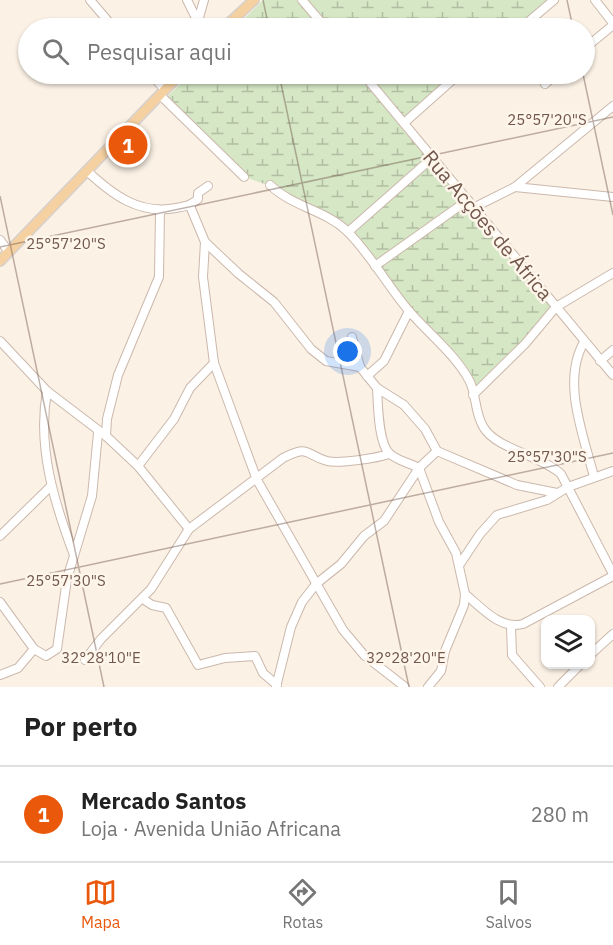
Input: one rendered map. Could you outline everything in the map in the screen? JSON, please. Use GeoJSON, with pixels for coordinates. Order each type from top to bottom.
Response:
{"type":"FeatureCollection","features":[{"type":"Feature","properties":{"kind":"main road"},"geometry":{"type":"LineString","coordinates":[[235,18],[254,0]]}},
{"type":"Feature","properties":{"kind":"main road"},"geometry":{"type":"LineString","coordinates":[[0,261],[171,84]]}},
{"type":"Feature","properties":{"kind":"street"},"geometry":{"type":"LineString","coordinates":[[90,0],[105,18]]}},
{"type":"Feature","properties":{"kind":"street"},"geometry":{"type":"LineString","coordinates":[[187,0],[196,18]]}},
{"type":"Feature","properties":{"kind":"street"},"geometry":{"type":"LineString","coordinates":[[196,18],[204,0]]}},
{"type":"Feature","properties":{"kind":"street"},"geometry":{"type":"LineString","coordinates":[[302,0],[317,18]]}},
{"type":"Feature","properties":{"kind":"street"},"geometry":{"type":"LineString","coordinates":[[533,18],[554,0]]}},
{"type":"Feature","properties":{"kind":"street"},"geometry":{"type":"LineString","coordinates":[[595,0],[613,24],[595,40]]}},
{"type":"Feature","properties":{"kind":"street"},"geometry":{"type":"LineString","coordinates":[[157,84],[217,153],[244,177]]}},
{"type":"Feature","properties":{"kind":"street","name":"Rua Acções de África"},"geometry":{"type":"LineString","coordinates":[[371,84],[613,375]]}},
{"type":"Feature","properties":{"kind":"street"},"geometry":{"type":"LineString","coordinates":[[404,123],[448,84]]}},
{"type":"Feature","properties":{"kind":"street"},"geometry":{"type":"LineString","coordinates":[[475,207],[515,187],[613,106]]}},
{"type":"Feature","properties":{"kind":"street"},"geometry":{"type":"LineString","coordinates":[[348,232],[432,158]]}},
{"type":"Feature","properties":{"kind":"street"},"geometry":{"type":"LineString","coordinates":[[87,171],[124,200],[160,210],[190,206],[198,199],[198,193],[208,186]]}},
{"type":"Feature","properties":{"kind":"street"},"geometry":{"type":"LineString","coordinates":[[270,185],[290,201],[337,222],[348,232],[409,311],[469,379],[484,428],[503,445],[512,446],[552,466],[568,487],[613,575],[523,624],[511,627],[501,623],[465,594]]}},
{"type":"Feature","properties":{"kind":"street"},"geometry":{"type":"LineString","coordinates":[[515,187],[613,197]]}},
{"type":"Feature","properties":{"kind":"street"},"geometry":{"type":"LineString","coordinates":[[375,266],[468,200]]}},
{"type":"Feature","properties":{"kind":"street"},"geometry":{"type":"LineString","coordinates":[[190,206],[205,242],[239,274],[274,302],[320,357],[326,361],[360,367]]}},
{"type":"Feature","properties":{"kind":"street"},"geometry":{"type":"LineString","coordinates":[[0,602],[34,649],[46,656],[57,649],[65,590],[92,496],[102,434],[118,375],[159,276],[160,210]]}},
{"type":"Feature","properties":{"kind":"street"},"geometry":{"type":"LineString","coordinates":[[0,240],[9,252]]}},
{"type":"Feature","properties":{"kind":"street"},"geometry":{"type":"LineString","coordinates":[[205,242],[203,277],[214,363],[257,480],[343,630],[364,655],[405,687]]}},
{"type":"Feature","properties":{"kind":"street"},"geometry":{"type":"LineString","coordinates":[[473,395],[525,344],[556,307],[613,273]]}},
{"type":"Feature","properties":{"kind":"street"},"geometry":{"type":"LineString","coordinates":[[367,376],[384,361],[409,311]]}},
{"type":"Feature","properties":{"kind":"street"},"geometry":{"type":"LineString","coordinates":[[352,338],[360,367],[377,388],[404,405],[425,429],[437,451],[517,485],[557,493]]}},
{"type":"Feature","properties":{"kind":"street"},"geometry":{"type":"LineString","coordinates":[[0,341],[47,391],[138,466],[189,530]]}},
{"type":"Feature","properties":{"kind":"street"},"geometry":{"type":"LineString","coordinates":[[584,342],[575,362],[575,392],[594,477]]}},
{"type":"Feature","properties":{"kind":"street"},"geometry":{"type":"LineString","coordinates":[[600,361],[613,350]]}},
{"type":"Feature","properties":{"kind":"street"},"geometry":{"type":"LineString","coordinates":[[138,466],[174,419],[190,388],[214,363]]}},
{"type":"Feature","properties":{"kind":"street"},"geometry":{"type":"LineString","coordinates":[[377,388],[379,421],[385,448],[389,454],[419,468],[439,522],[460,564],[465,594],[464,605],[445,651],[441,670],[428,687]]}},
{"type":"Feature","properties":{"kind":"street"},"geometry":{"type":"LineString","coordinates":[[47,391],[44,452],[51,486],[74,555]]}},
{"type":"Feature","properties":{"kind":"street"},"geometry":{"type":"LineString","coordinates":[[85,660],[102,639],[143,599],[189,530],[295,452],[309,451],[327,461],[377,458],[389,454]]}},
{"type":"Feature","properties":{"kind":"street"},"geometry":{"type":"LineString","coordinates":[[143,599],[152,605],[166,608],[198,665],[233,657],[255,656],[263,673],[277,686],[296,615],[316,584],[341,564],[364,536],[384,521],[419,468],[437,451]]}},
{"type":"Feature","properties":{"kind":"street"},"geometry":{"type":"LineString","coordinates":[[460,564],[480,534],[497,515],[548,500],[568,487],[613,471]]}},
{"type":"Feature","properties":{"kind":"street"},"geometry":{"type":"LineString","coordinates":[[0,536],[12,521],[51,486]]}},
{"type":"Feature","properties":{"kind":"street"},"geometry":{"type":"LineString","coordinates":[[511,627],[512,655],[540,687]]}},
{"type":"Feature","properties":{"kind":"street"},"geometry":{"type":"LineString","coordinates":[[595,651],[613,634]]}},
{"type":"Feature","properties":{"kind":"street"},"geometry":{"type":"LineString","coordinates":[[0,675],[18,668],[34,649]]}},
{"type":"Feature","properties":{"kind":"street"},"geometry":{"type":"LineString","coordinates":[[558,687],[576,669]]}},
{"type":"Feature","properties":{"kind":"green space"},"geometry":{"type":"Polygon","coordinates":[[[263,0],[560,0],[536,18],[245,18],[263,0]]]}},
{"type":"Feature","properties":{"kind":"green space"},"geometry":{"type":"Polygon","coordinates":[[[180,84],[450,84],[404,120],[556,312],[474,390],[340,227],[270,186],[245,177],[166,98],[180,84]]]}},
{"type":"Feature","properties":{"kind":"place","name":"Mercado Santos"},"geometry":{"type":"Point","coordinates":[128,145]}}]}
